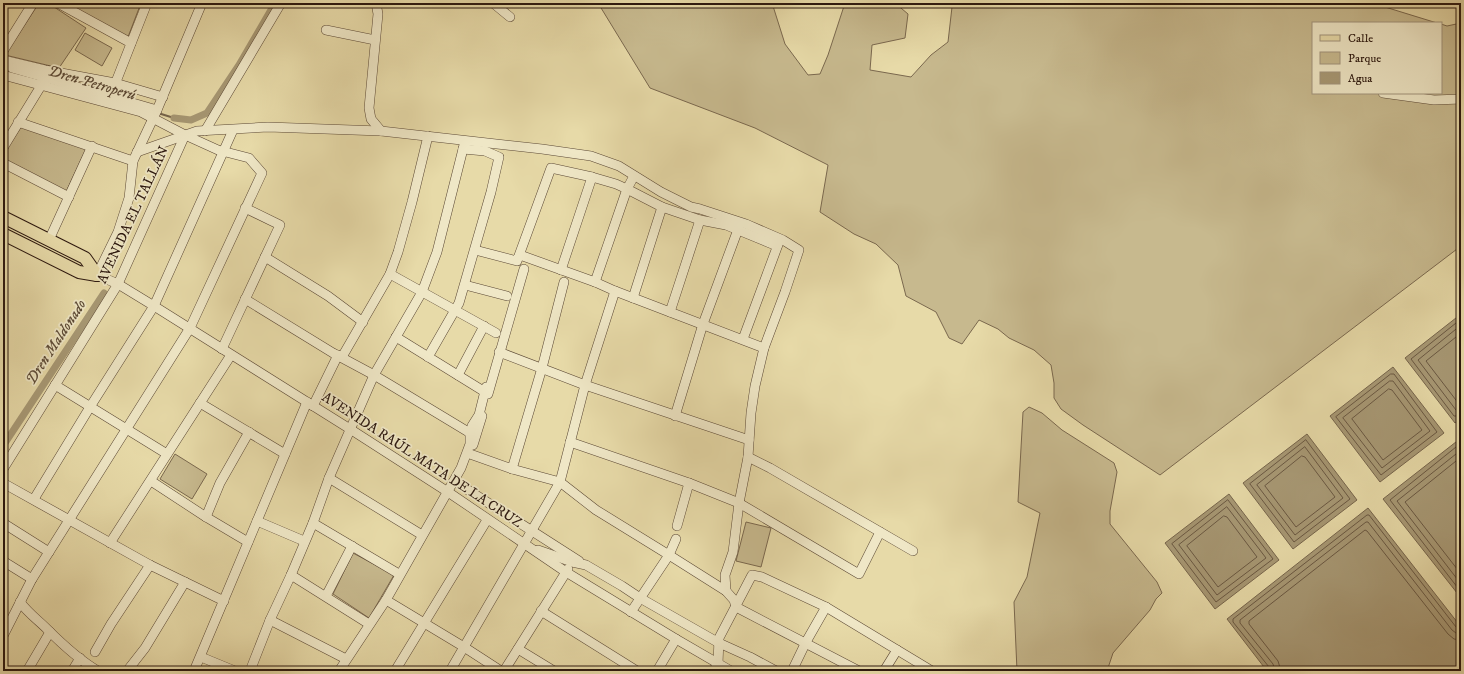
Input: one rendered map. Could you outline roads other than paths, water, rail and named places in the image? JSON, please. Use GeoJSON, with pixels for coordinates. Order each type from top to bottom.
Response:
{"type":"FeatureCollection","features":[{"type":"Feature","properties":{"kind":"main road"},"geometry":{"type":"LineString","coordinates":[[3,217],[85,258],[97,275]]}},
{"type":"Feature","properties":{"kind":"main road","name":"AVENIDA RAÚL MATA DE LA CRUZ"},"geometry":{"type":"LineString","coordinates":[[3,234],[79,272],[97,275]]}},
{"type":"Feature","properties":{"kind":"street"},"geometry":{"type":"LineString","coordinates":[[3,51],[33,3]]}},
{"type":"Feature","properties":{"kind":"street"},"geometry":{"type":"LineString","coordinates":[[58,3],[131,43]]}},
{"type":"Feature","properties":{"kind":"street"},"geometry":{"type":"LineString","coordinates":[[110,97],[146,3]]}},
{"type":"Feature","properties":{"kind":"street"},"geometry":{"type":"LineString","coordinates":[[97,275],[118,232],[129,198],[133,161],[163,97],[202,3]]}},
{"type":"Feature","properties":{"kind":"street"},"geometry":{"type":"LineString","coordinates":[[205,131],[281,3]]}},
{"type":"Feature","properties":{"kind":"street"},"geometry":{"type":"LineString","coordinates":[[366,130],[370,108],[376,40],[378,14],[376,3]]}},
{"type":"Feature","properties":{"kind":"street"},"geometry":{"type":"LineString","coordinates":[[493,3],[510,17]]}},
{"type":"Feature","properties":{"kind":"street"},"geometry":{"type":"LineString","coordinates":[[326,30],[376,40]]}},
{"type":"Feature","properties":{"kind":"street"},"geometry":{"type":"LineString","coordinates":[[3,60],[45,70],[115,83],[163,97]]}},
{"type":"Feature","properties":{"kind":"street"},"geometry":{"type":"LineString","coordinates":[[3,66],[43,82],[141,112],[155,114]]}},
{"type":"Feature","properties":{"kind":"street"},"geometry":{"type":"LineString","coordinates":[[3,75],[110,97],[155,114],[185,135],[224,151],[248,158],[262,173],[190,328],[32,579],[3,636]]}},
{"type":"Feature","properties":{"kind":"street"},"geometry":{"type":"LineString","coordinates":[[3,148],[43,82]]}},
{"type":"Feature","properties":{"kind":"street"},"geometry":{"type":"LineString","coordinates":[[1390,94],[1434,100],[1461,100]]}},
{"type":"Feature","properties":{"kind":"street"},"geometry":{"type":"LineString","coordinates":[[370,108],[371,119],[381,131]]}},
{"type":"Feature","properties":{"kind":"street"},"geometry":{"type":"LineString","coordinates":[[18,122],[133,161]]}},
{"type":"Feature","properties":{"kind":"street"},"geometry":{"type":"LineString","coordinates":[[137,152],[197,131],[268,127],[366,130],[428,136],[485,151],[499,157],[491,192],[465,285],[456,310],[428,357]]}},
{"type":"Feature","properties":{"kind":"street"},"geometry":{"type":"LineString","coordinates":[[34,499],[154,306],[233,130]]}},
{"type":"Feature","properties":{"kind":"street","name":"AVENIDA EL TALLÁN"},"geometry":{"type":"LineString","coordinates":[[3,469],[118,284],[185,135]]}},
{"type":"Feature","properties":{"kind":"street"},"geometry":{"type":"LineString","coordinates":[[194,671],[286,454],[310,404],[363,322],[390,274],[398,252],[412,202],[428,136]]}},
{"type":"Feature","properties":{"kind":"street"},"geometry":{"type":"LineString","coordinates":[[464,145],[542,149],[591,156],[618,166],[660,192],[691,207],[700,209],[799,250],[764,348],[754,392],[748,457],[739,502],[733,552],[725,576],[726,591]]}},
{"type":"Feature","properties":{"kind":"street"},"geometry":{"type":"LineString","coordinates":[[250,671],[270,620],[313,523],[329,478],[374,375],[422,292],[437,252],[464,145]]}},
{"type":"Feature","properties":{"kind":"street"},"geometry":{"type":"LineString","coordinates":[[49,240],[92,146]]}},
{"type":"Feature","properties":{"kind":"street"},"geometry":{"type":"LineString","coordinates":[[3,163],[69,197]]}},
{"type":"Feature","properties":{"kind":"street"},"geometry":{"type":"LineString","coordinates":[[475,250],[517,261],[552,168],[592,177],[628,188],[662,207],[700,220],[739,226]]}},
{"type":"Feature","properties":{"kind":"street"},"geometry":{"type":"LineString","coordinates":[[595,282],[628,188],[634,176]]}},
{"type":"Feature","properties":{"kind":"street"},"geometry":{"type":"LineString","coordinates":[[561,270],[592,177]]}},
{"type":"Feature","properties":{"kind":"street"},"geometry":{"type":"LineString","coordinates":[[632,298],[662,207]]}},
{"type":"Feature","properties":{"kind":"street"},"geometry":{"type":"LineString","coordinates":[[222,349],[280,225],[245,208]]}},
{"type":"Feature","properties":{"kind":"street"},"geometry":{"type":"LineString","coordinates":[[670,312],[700,220]]}},
{"type":"Feature","properties":{"kind":"street"},"geometry":{"type":"LineString","coordinates":[[675,416],[703,324],[739,226]]}},
{"type":"Feature","properties":{"kind":"street"},"geometry":{"type":"LineString","coordinates":[[743,339],[778,242]]}},
{"type":"Feature","properties":{"kind":"street"},"geometry":{"type":"LineString","coordinates":[[520,255],[595,282],[632,298],[764,348]]}},
{"type":"Feature","properties":{"kind":"street"},"geometry":{"type":"LineString","coordinates":[[265,257],[328,296],[363,322]]}},
{"type":"Feature","properties":{"kind":"street"},"geometry":{"type":"LineString","coordinates":[[461,468],[470,454],[480,423],[499,352],[524,270]]}},
{"type":"Feature","properties":{"kind":"street"},"geometry":{"type":"LineString","coordinates":[[390,274],[496,332]]}},
{"type":"Feature","properties":{"kind":"street","name":"AVENIDA RAÚL MATA DE LA CRUZ"},"geometry":{"type":"LineString","coordinates":[[97,275],[118,284],[350,429],[448,492],[487,520],[566,572],[676,639],[716,667],[731,671]]}},
{"type":"Feature","properties":{"kind":"street"},"geometry":{"type":"LineString","coordinates":[[512,469],[542,368],[564,282]]}},
{"type":"Feature","properties":{"kind":"street"},"geometry":{"type":"LineString","coordinates":[[465,285],[507,296]]}},
{"type":"Feature","properties":{"kind":"street"},"geometry":{"type":"LineString","coordinates":[[450,671],[560,482],[586,385],[615,291]]}},
{"type":"Feature","properties":{"kind":"street"},"geometry":{"type":"LineString","coordinates":[[245,299],[470,433]]}},
{"type":"Feature","properties":{"kind":"street"},"geometry":{"type":"LineString","coordinates":[[458,375],[484,326]]}},
{"type":"Feature","properties":{"kind":"street"},"geometry":{"type":"LineString","coordinates":[[339,671],[386,600],[399,574],[461,468],[470,444],[470,433],[479,415],[485,390],[396,337]]}},
{"type":"Feature","properties":{"kind":"street"},"geometry":{"type":"LineString","coordinates":[[499,352],[586,385],[749,440]]}},
{"type":"Feature","properties":{"kind":"street"},"geometry":{"type":"LineString","coordinates":[[110,543],[231,355]]}},
{"type":"Feature","properties":{"kind":"street"},"geometry":{"type":"LineString","coordinates":[[56,385],[167,454]]}},
{"type":"Feature","properties":{"kind":"street"},"geometry":{"type":"LineString","coordinates":[[200,403],[286,454]]}},
{"type":"Feature","properties":{"kind":"street"},"geometry":{"type":"LineString","coordinates":[[206,517],[220,483],[249,432]]}},
{"type":"Feature","properties":{"kind":"street"},"geometry":{"type":"LineString","coordinates":[[570,442],[739,502],[859,574],[880,532]]}},
{"type":"Feature","properties":{"kind":"street"},"geometry":{"type":"LineString","coordinates":[[470,454],[512,469],[560,482],[596,510],[726,591],[734,600],[736,607],[806,642],[859,671]]}},
{"type":"Feature","properties":{"kind":"street"},"geometry":{"type":"LineString","coordinates":[[748,457],[770,468],[913,551]]}},
{"type":"Feature","properties":{"kind":"street"},"geometry":{"type":"LineString","coordinates":[[329,478],[422,535]]}},
{"type":"Feature","properties":{"kind":"street"},"geometry":{"type":"LineString","coordinates":[[150,481],[248,542]]}},
{"type":"Feature","properties":{"kind":"street"},"geometry":{"type":"LineString","coordinates":[[454,481],[640,598],[718,643],[750,657],[771,670]]}},
{"type":"Feature","properties":{"kind":"street"},"geometry":{"type":"LineString","coordinates":[[3,482],[150,565],[224,601]]}},
{"type":"Feature","properties":{"kind":"street"},"geometry":{"type":"LineString","coordinates":[[677,526],[689,483]]}},
{"type":"Feature","properties":{"kind":"street"},"geometry":{"type":"LineString","coordinates":[[395,671],[487,520]]}},
{"type":"Feature","properties":{"kind":"street"},"geometry":{"type":"LineString","coordinates":[[257,521],[304,541]]}},
{"type":"Feature","properties":{"kind":"street"},"geometry":{"type":"LineString","coordinates":[[3,523],[49,552]]}},
{"type":"Feature","properties":{"kind":"street"},"geometry":{"type":"LineString","coordinates":[[313,523],[399,574]]}},
{"type":"Feature","properties":{"kind":"street"},"geometry":{"type":"LineString","coordinates":[[631,612],[669,555],[676,539]]}},
{"type":"Feature","properties":{"kind":"street"},"geometry":{"type":"LineString","coordinates":[[523,544],[572,562],[586,565]]}},
{"type":"Feature","properties":{"kind":"street"},"geometry":{"type":"LineString","coordinates":[[326,596],[352,546]]}},
{"type":"Feature","properties":{"kind":"street"},"geometry":{"type":"LineString","coordinates":[[3,561],[32,579]]}},
{"type":"Feature","properties":{"kind":"street"},"geometry":{"type":"LineString","coordinates":[[504,671],[572,562]]}},
{"type":"Feature","properties":{"kind":"street"},"geometry":{"type":"LineString","coordinates":[[95,652],[111,624],[150,565]]}},
{"type":"Feature","properties":{"kind":"street"},"geometry":{"type":"LineString","coordinates":[[291,575],[370,624]]}},
{"type":"Feature","properties":{"kind":"street"},"geometry":{"type":"LineString","coordinates":[[716,667],[719,638],[752,576],[762,577],[826,607],[928,670]]}},
{"type":"Feature","properties":{"kind":"street"},"geometry":{"type":"LineString","coordinates":[[127,671],[145,648],[185,582]]}},
{"type":"Feature","properties":{"kind":"street"},"geometry":{"type":"LineString","coordinates":[[386,600],[501,671]]}},
{"type":"Feature","properties":{"kind":"street"},"geometry":{"type":"LineString","coordinates":[[20,602],[27,612],[80,658],[98,671]]}},
{"type":"Feature","properties":{"kind":"street"},"geometry":{"type":"LineString","coordinates":[[792,671],[806,642],[826,607]]}},
{"type":"Feature","properties":{"kind":"street"},"geometry":{"type":"LineString","coordinates":[[541,611],[637,671]]}},
{"type":"Feature","properties":{"kind":"street"},"geometry":{"type":"LineString","coordinates":[[270,620],[346,659]]}},
{"type":"Feature","properties":{"kind":"street"},"geometry":{"type":"LineString","coordinates":[[27,671],[50,632]]}},
{"type":"Feature","properties":{"kind":"street"},"geometry":{"type":"LineString","coordinates":[[657,671],[676,639]]}},
{"type":"Feature","properties":{"kind":"street"},"geometry":{"type":"LineString","coordinates":[[518,649],[554,671]]}},
{"type":"Feature","properties":{"kind":"street"},"geometry":{"type":"LineString","coordinates":[[884,671],[896,650]]}},
{"type":"Feature","properties":{"kind":"street"},"geometry":{"type":"LineString","coordinates":[[201,657],[235,671]]}},
{"type":"Feature","properties":{"kind":"street"},"geometry":{"type":"LineString","coordinates":[[72,671],[80,658]]}},
{"type":"Feature","properties":{"kind":"water"},"geometry":{"type":"Polygon","coordinates":[[[1461,314],[1461,419],[1455,423],[1405,358],[1461,314]]]}},
{"type":"Feature","properties":{"kind":"water"},"geometry":{"type":"Polygon","coordinates":[[[1393,367],[1444,433],[1380,482],[1330,416],[1393,367]]]}},
{"type":"Feature","properties":{"kind":"water"},"geometry":{"type":"Polygon","coordinates":[[[1307,434],[1357,500],[1293,549],[1243,483],[1307,434]]]}},
{"type":"Feature","properties":{"kind":"water"},"geometry":{"type":"Polygon","coordinates":[[[1461,438],[1461,598],[1383,499],[1461,438]]]}},
{"type":"Feature","properties":{"kind":"water"},"geometry":{"type":"Polygon","coordinates":[[[1229,494],[1279,560],[1215,609],[1165,543],[1229,494]]]}},
{"type":"Feature","properties":{"kind":"water"},"geometry":{"type":"Polygon","coordinates":[[[1368,508],[1461,627],[1461,671],[1267,671],[1227,619],[1368,508]]]}},
{"type":"Feature","properties":{"kind":"waterway"},"geometry":{"type":"LineString","coordinates":[[174,118],[191,120],[207,113],[239,65],[275,3]]}},
{"type":"Feature","properties":{"kind":"waterway","name":"Dren Petroperú"},"geometry":{"type":"LineString","coordinates":[[3,68],[10,70]]}},
{"type":"Feature","properties":{"kind":"waterway","name":"Dren Petroperú"},"geometry":{"type":"LineString","coordinates":[[158,113],[174,118]]}},
{"type":"Feature","properties":{"kind":"waterway","name":"Dren Maldonado"},"geometry":{"type":"LineString","coordinates":[[3,446],[104,293]]}}]}
